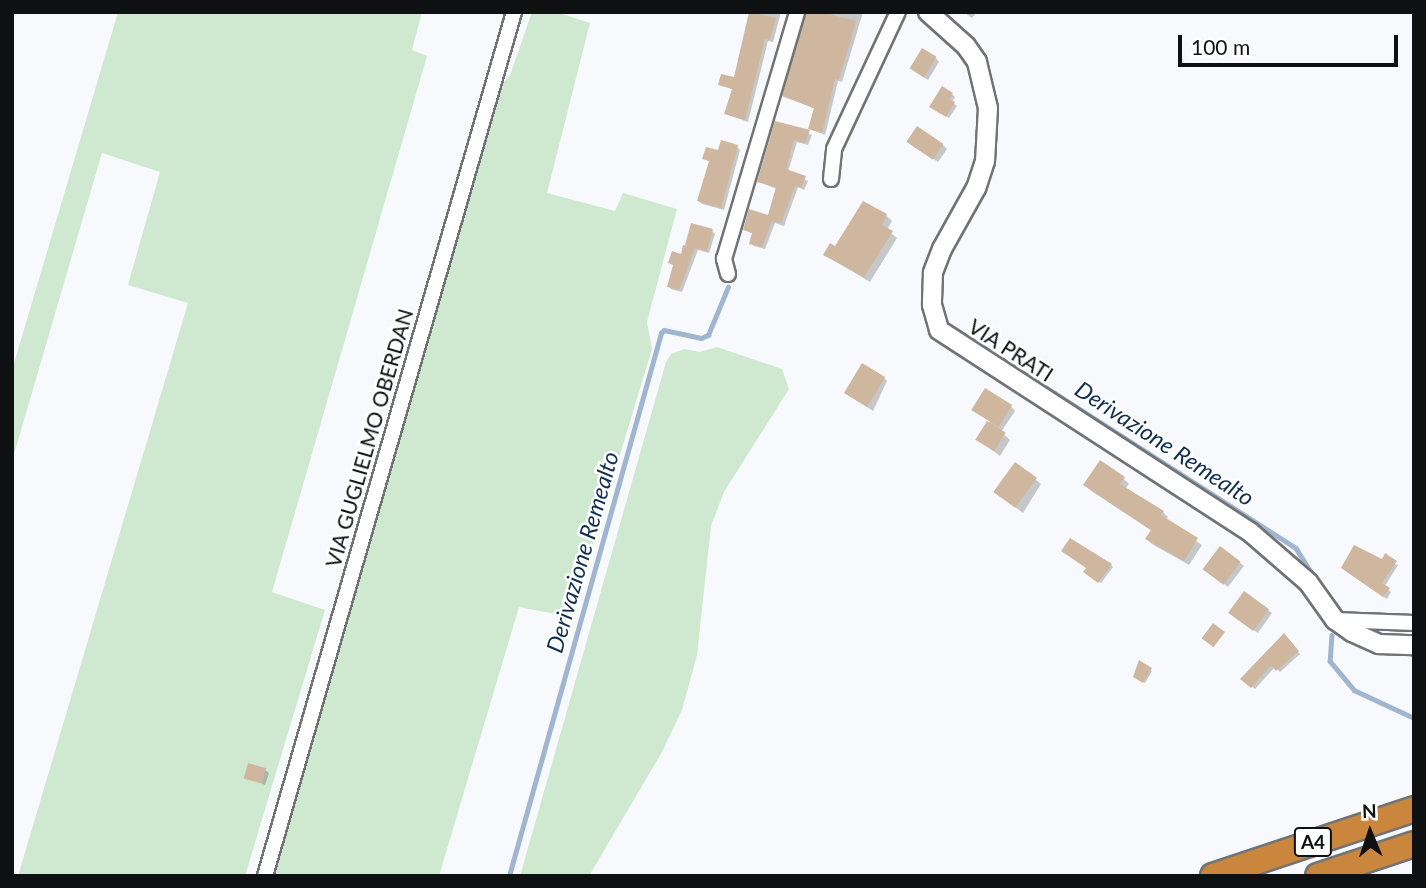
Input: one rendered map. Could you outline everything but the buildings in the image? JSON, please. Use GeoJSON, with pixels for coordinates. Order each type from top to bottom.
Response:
{"type":"FeatureCollection","features":[{"type":"Feature","properties":{"kind":"highway","name":"A4"},"geometry":{"type":"LineString","coordinates":[[1213,876],[1414,809]]}},
{"type":"Feature","properties":{"kind":"highway","name":"A4"},"geometry":{"type":"LineString","coordinates":[[1318,876],[1414,844]]}},
{"type":"Feature","properties":{"kind":"street","name":"VIA GUGLIELMO OBERDAN"},"geometry":{"type":"LineString","coordinates":[[265,876],[514,12]]}},
{"type":"Feature","properties":{"kind":"street"},"geometry":{"type":"LineString","coordinates":[[728,274],[724,259],[797,12]]}},
{"type":"Feature","properties":{"kind":"street"},"geometry":{"type":"LineString","coordinates":[[831,179],[834,149],[898,12]]}},
{"type":"Feature","properties":{"kind":"street","name":"VIA PRATI"},"geometry":{"type":"LineString","coordinates":[[928,12],[966,46],[977,62],[988,108],[985,162],[976,188],[942,249],[933,274],[932,305],[939,330],[1250,532],[1308,582],[1335,620],[1353,632],[1379,643],[1414,645]]}},
{"type":"Feature","properties":{"kind":"street"},"geometry":{"type":"LineString","coordinates":[[1335,620],[1414,623]]}},
{"type":"Feature","properties":{"kind":"green space"},"geometry":{"type":"Polygon","coordinates":[[[118,12],[422,12],[412,50],[427,56],[272,592],[325,610],[245,876],[18,876],[188,303],[128,285],[160,172],[102,153],[12,461],[12,370],[118,12]]]}},
{"type":"Feature","properties":{"kind":"green space"},"geometry":{"type":"Polygon","coordinates":[[[532,12],[556,12],[590,23],[547,193],[615,211],[623,193],[677,209],[647,322],[652,349],[571,617],[519,607],[439,876],[270,876],[498,89],[510,75],[532,12]]]}},
{"type":"Feature","properties":{"kind":"green space"},"geometry":{"type":"Polygon","coordinates":[[[717,347],[782,369],[789,389],[724,492],[711,526],[697,655],[682,710],[662,752],[589,876],[520,876],[666,362],[671,354],[684,349],[700,352],[717,347]]]}},
{"type":"Feature","properties":{"kind":"waterway","name":"Derivazione Remealto"},"geometry":{"type":"LineString","coordinates":[[509,876],[661,333],[664,330],[701,338],[708,335],[728,287]]}},
{"type":"Feature","properties":{"kind":"waterway","name":"Derivazione Remealto"},"geometry":{"type":"LineString","coordinates":[[955,329],[1296,548],[1314,577]]}},
{"type":"Feature","properties":{"kind":"waterway","name":"Derivazione Remealto"},"geometry":{"type":"LineString","coordinates":[[1332,635],[1330,661],[1354,690],[1414,718]]}}]}
